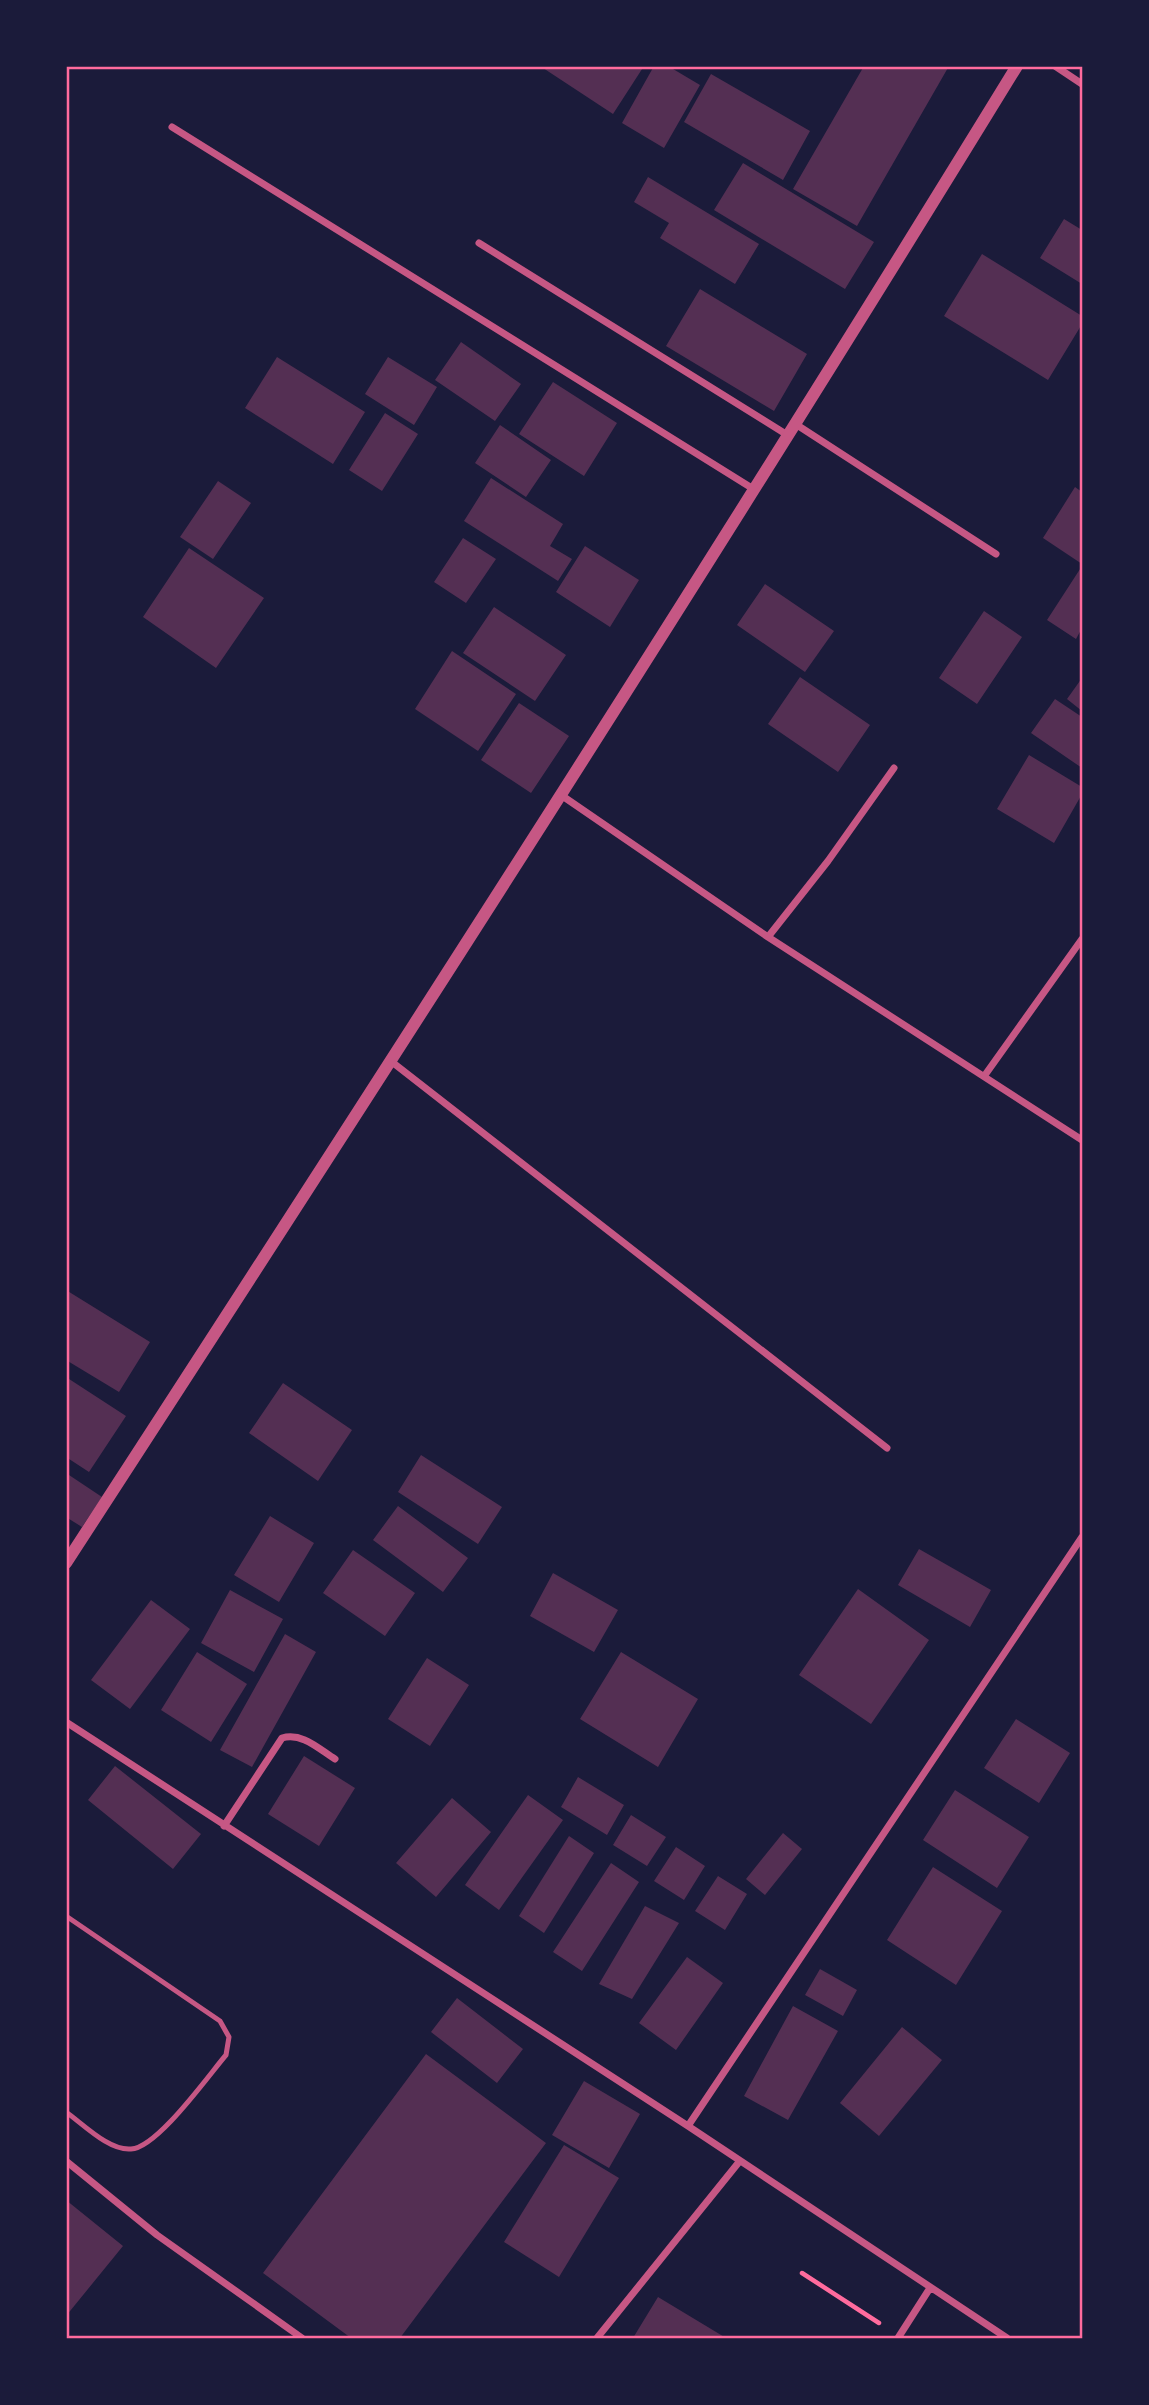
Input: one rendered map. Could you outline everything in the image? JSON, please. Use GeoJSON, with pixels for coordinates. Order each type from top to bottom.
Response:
{"type":"FeatureCollection","features":[{"type":"Feature","properties":{"kind":"street"},"geometry":{"type":"LineString","coordinates":[[66,1563],[393,1062],[793,431],[1017,66]]}},
{"type":"Feature","properties":{"kind":"street"},"geometry":{"type":"LineString","coordinates":[[1055,66],[1083,84]]}},
{"type":"Feature","properties":{"kind":"street"},"geometry":{"type":"LineString","coordinates":[[172,127],[755,491]]}},
{"type":"Feature","properties":{"kind":"street"},"geometry":{"type":"LineString","coordinates":[[479,243],[996,554]]}},
{"type":"Feature","properties":{"kind":"street"},"geometry":{"type":"LineString","coordinates":[[768,937],[828,861],[894,768]]}},
{"type":"Feature","properties":{"kind":"street"},"geometry":{"type":"LineString","coordinates":[[561,795],[768,937],[1083,1140]]}},
{"type":"Feature","properties":{"kind":"street"},"geometry":{"type":"LineString","coordinates":[[985,1076],[1083,939]]}},
{"type":"Feature","properties":{"kind":"street"},"geometry":{"type":"LineString","coordinates":[[393,1062],[887,1447]]}},
{"type":"Feature","properties":{"kind":"street"},"geometry":{"type":"LineString","coordinates":[[688,2126],[1083,1537]]}},
{"type":"Feature","properties":{"kind":"street"},"geometry":{"type":"LineString","coordinates":[[66,1722],[688,2126],[1007,2339]]}},
{"type":"Feature","properties":{"kind":"street"},"geometry":{"type":"LineString","coordinates":[[223,1826],[282,1738],[293,1734],[335,1759]]}},
{"type":"Feature","properties":{"kind":"street"},"geometry":{"type":"LineString","coordinates":[[66,2161],[157,2235],[302,2339]]}},
{"type":"Feature","properties":{"kind":"street"},"geometry":{"type":"LineString","coordinates":[[597,2339],[739,2162]]}},
{"type":"Feature","properties":{"kind":"street"},"geometry":{"type":"LineString","coordinates":[[899,2337],[930,2288]]}},
{"type":"Feature","properties":{"kind":"lane"},"geometry":{"type":"LineString","coordinates":[[66,1916],[220,2021],[229,2037],[226,2055],[152,2141],[131,2150],[113,2145],[66,2112]]}},
{"type":"Feature","properties":{"kind":"path"},"geometry":{"type":"LineString","coordinates":[[802,2273],[899,2337]]}},
{"type":"Feature","properties":{"kind":"building"},"geometry":{"type":"Polygon","coordinates":[[[540,66],[644,66],[613,114],[540,66]]]}},
{"type":"Feature","properties":{"kind":"building"},"geometry":{"type":"Polygon","coordinates":[[[654,66],[668,66],[700,85],[664,148],[622,123],[654,66]]]}},
{"type":"Feature","properties":{"kind":"building"},"geometry":{"type":"Polygon","coordinates":[[[864,66],[949,66],[857,226],[793,189],[864,66]]]}},
{"type":"Feature","properties":{"kind":"building"},"geometry":{"type":"Polygon","coordinates":[[[711,74],[810,131],[783,180],[684,122],[711,74]]]}},
{"type":"Feature","properties":{"kind":"building"},"geometry":{"type":"Polygon","coordinates":[[[743,163],[874,242],[845,289],[714,210],[743,163]]]}},
{"type":"Feature","properties":{"kind":"building"},"geometry":{"type":"Polygon","coordinates":[[[648,177],[759,244],[735,284],[660,238],[669,223],[634,202],[648,177]]]}},
{"type":"Feature","properties":{"kind":"building"},"geometry":{"type":"Polygon","coordinates":[[[1064,219],[1082,230],[1082,284],[1040,258],[1064,219]]]}},
{"type":"Feature","properties":{"kind":"building"},"geometry":{"type":"Polygon","coordinates":[[[982,254],[1082,316],[1082,324],[1048,380],[944,316],[982,254]]]}},
{"type":"Feature","properties":{"kind":"building"},"geometry":{"type":"Polygon","coordinates":[[[700,289],[807,354],[774,411],[666,346],[700,289]]]}},
{"type":"Feature","properties":{"kind":"building"},"geometry":{"type":"Polygon","coordinates":[[[461,342],[521,384],[495,421],[435,380],[461,342]]]}},
{"type":"Feature","properties":{"kind":"building"},"geometry":{"type":"Polygon","coordinates":[[[277,357],[365,412],[333,464],[245,408],[277,357]]]}},
{"type":"Feature","properties":{"kind":"building"},"geometry":{"type":"Polygon","coordinates":[[[388,357],[437,387],[414,425],[365,394],[388,357]]]}},
{"type":"Feature","properties":{"kind":"building"},"geometry":{"type":"Polygon","coordinates":[[[553,382],[617,423],[584,476],[519,434],[553,382]]]}},
{"type":"Feature","properties":{"kind":"building"},"geometry":{"type":"Polygon","coordinates":[[[385,413],[418,434],[382,491],[349,470],[385,413]]]}},
{"type":"Feature","properties":{"kind":"building"},"geometry":{"type":"Polygon","coordinates":[[[500,425],[551,460],[526,497],[475,463],[500,425]]]}},
{"type":"Feature","properties":{"kind":"building"},"geometry":{"type":"Polygon","coordinates":[[[491,478],[563,524],[550,546],[572,559],[558,581],[464,521],[491,478]]]}},
{"type":"Feature","properties":{"kind":"building"},"geometry":{"type":"Polygon","coordinates":[[[218,481],[251,503],[213,559],[180,537],[218,481]]]}},
{"type":"Feature","properties":{"kind":"building"},"geometry":{"type":"Polygon","coordinates":[[[1075,487],[1082,492],[1082,564],[1043,538],[1075,487]]]}},
{"type":"Feature","properties":{"kind":"building"},"geometry":{"type":"Polygon","coordinates":[[[463,538],[496,559],[466,603],[434,582],[463,538]]]}},
{"type":"Feature","properties":{"kind":"building"},"geometry":{"type":"Polygon","coordinates":[[[585,546],[639,580],[610,627],[556,592],[585,546]]]}},
{"type":"Feature","properties":{"kind":"building"},"geometry":{"type":"Polygon","coordinates":[[[189,548],[264,598],[216,668],[143,617],[189,548]]]}},
{"type":"Feature","properties":{"kind":"building"},"geometry":{"type":"Polygon","coordinates":[[[1082,566],[1082,628],[1076,639],[1047,620],[1082,566]]]}},
{"type":"Feature","properties":{"kind":"building"},"geometry":{"type":"Polygon","coordinates":[[[765,584],[834,631],[805,672],[737,625],[765,584]]]}},
{"type":"Feature","properties":{"kind":"building"},"geometry":{"type":"Polygon","coordinates":[[[494,607],[566,655],[535,701],[463,653],[494,607]]]}},
{"type":"Feature","properties":{"kind":"building"},"geometry":{"type":"Polygon","coordinates":[[[984,611],[1022,637],[977,704],[939,678],[984,611]]]}},
{"type":"Feature","properties":{"kind":"building"},"geometry":{"type":"Polygon","coordinates":[[[452,651],[516,694],[478,751],[415,709],[452,651]]]}},
{"type":"Feature","properties":{"kind":"building"},"geometry":{"type":"Polygon","coordinates":[[[800,677],[870,725],[838,772],[768,724],[800,677]]]}},
{"type":"Feature","properties":{"kind":"building"},"geometry":{"type":"Polygon","coordinates":[[[1082,678],[1082,711],[1067,699],[1082,678]]]}},
{"type":"Feature","properties":{"kind":"building"},"geometry":{"type":"Polygon","coordinates":[[[1055,699],[1082,717],[1082,768],[1031,733],[1055,699]]]}},
{"type":"Feature","properties":{"kind":"building"},"geometry":{"type":"Polygon","coordinates":[[[519,703],[569,736],[531,793],[481,760],[519,703]]]}},
{"type":"Feature","properties":{"kind":"building"},"geometry":{"type":"Polygon","coordinates":[[[1029,755],[1082,787],[1082,794],[1054,843],[997,809],[1029,755]]]}},
{"type":"Feature","properties":{"kind":"building"},"geometry":{"type":"Polygon","coordinates":[[[66,1290],[150,1342],[119,1392],[66,1360],[66,1290]]]}},
{"type":"Feature","properties":{"kind":"building"},"geometry":{"type":"Polygon","coordinates":[[[66,1377],[126,1416],[89,1472],[66,1457],[66,1377]]]}},
{"type":"Feature","properties":{"kind":"building"},"geometry":{"type":"Polygon","coordinates":[[[283,1383],[352,1430],[318,1481],[249,1433],[283,1383]]]}},
{"type":"Feature","properties":{"kind":"building"},"geometry":{"type":"Polygon","coordinates":[[[421,1455],[502,1507],[478,1544],[398,1492],[421,1455]]]}},
{"type":"Feature","properties":{"kind":"building"},"geometry":{"type":"Polygon","coordinates":[[[66,1473],[102,1497],[82,1527],[66,1517],[66,1473]]]}},
{"type":"Feature","properties":{"kind":"building"},"geometry":{"type":"Polygon","coordinates":[[[398,1506],[468,1558],[443,1592],[373,1540],[398,1506]]]}},
{"type":"Feature","properties":{"kind":"building"},"geometry":{"type":"Polygon","coordinates":[[[270,1516],[314,1543],[279,1602],[234,1575],[270,1516]]]}},
{"type":"Feature","properties":{"kind":"building"},"geometry":{"type":"Polygon","coordinates":[[[919,1549],[991,1590],[970,1627],[898,1585],[919,1549]]]}},
{"type":"Feature","properties":{"kind":"building"},"geometry":{"type":"Polygon","coordinates":[[[353,1550],[415,1593],[385,1636],[323,1593],[353,1550]]]}},
{"type":"Feature","properties":{"kind":"building"},"geometry":{"type":"Polygon","coordinates":[[[553,1573],[618,1610],[594,1652],[530,1616],[553,1573]]]}},
{"type":"Feature","properties":{"kind":"building"},"geometry":{"type":"Polygon","coordinates":[[[858,1589],[929,1640],[871,1724],[799,1675],[858,1589]]]}},
{"type":"Feature","properties":{"kind":"building"},"geometry":{"type":"Polygon","coordinates":[[[230,1590],[283,1619],[254,1672],[201,1643],[230,1590]]]}},
{"type":"Feature","properties":{"kind":"building"},"geometry":{"type":"Polygon","coordinates":[[[151,1600],[190,1629],[130,1709],[91,1680],[151,1600]]]}},
{"type":"Feature","properties":{"kind":"building"},"geometry":{"type":"Polygon","coordinates":[[[285,1634],[316,1652],[252,1767],[220,1750],[285,1634]]]}},
{"type":"Feature","properties":{"kind":"building"},"geometry":{"type":"Polygon","coordinates":[[[197,1652],[247,1684],[211,1742],[161,1710],[197,1652]]]}},
{"type":"Feature","properties":{"kind":"building"},"geometry":{"type":"Polygon","coordinates":[[[621,1652],[698,1699],[658,1767],[580,1719],[621,1652]]]}},
{"type":"Feature","properties":{"kind":"building"},"geometry":{"type":"Polygon","coordinates":[[[427,1658],[469,1685],[430,1746],[388,1719],[427,1658]]]}},
{"type":"Feature","properties":{"kind":"building"},"geometry":{"type":"Polygon","coordinates":[[[1016,1719],[1070,1753],[1039,1803],[984,1768],[1016,1719]]]}},
{"type":"Feature","properties":{"kind":"building"},"geometry":{"type":"Polygon","coordinates":[[[304,1756],[355,1788],[319,1846],[268,1814],[304,1756]]]}},
{"type":"Feature","properties":{"kind":"building"},"geometry":{"type":"Polygon","coordinates":[[[115,1766],[201,1834],[173,1869],[88,1800],[115,1766]]]}},
{"type":"Feature","properties":{"kind":"building"},"geometry":{"type":"Polygon","coordinates":[[[578,1777],[624,1805],[607,1835],[561,1807],[578,1777]]]}},
{"type":"Feature","properties":{"kind":"building"},"geometry":{"type":"Polygon","coordinates":[[[955,1790],[1029,1837],[997,1888],[923,1840],[955,1790]]]}},
{"type":"Feature","properties":{"kind":"building"},"geometry":{"type":"Polygon","coordinates":[[[528,1795],[563,1820],[499,1910],[465,1885],[528,1795]]]}},
{"type":"Feature","properties":{"kind":"building"},"geometry":{"type":"Polygon","coordinates":[[[452,1798],[491,1832],[436,1897],[396,1863],[452,1798]]]}},
{"type":"Feature","properties":{"kind":"building"},"geometry":{"type":"Polygon","coordinates":[[[631,1815],[666,1837],[647,1866],[613,1845],[631,1815]]]}},
{"type":"Feature","properties":{"kind":"building"},"geometry":{"type":"Polygon","coordinates":[[[783,1833],[802,1849],[765,1895],[746,1879],[783,1833]]]}},
{"type":"Feature","properties":{"kind":"building"},"geometry":{"type":"Polygon","coordinates":[[[569,1836],[594,1853],[544,1933],[519,1916],[569,1836]]]}},
{"type":"Feature","properties":{"kind":"building"},"geometry":{"type":"Polygon","coordinates":[[[676,1847],[705,1866],[684,1900],[654,1881],[676,1847]]]}},
{"type":"Feature","properties":{"kind":"building"},"geometry":{"type":"Polygon","coordinates":[[[611,1863],[639,1882],[582,1971],[553,1952],[611,1863]]]}},
{"type":"Feature","properties":{"kind":"building"},"geometry":{"type":"Polygon","coordinates":[[[933,1867],[1002,1911],[956,1985],[887,1940],[933,1867]]]}},
{"type":"Feature","properties":{"kind":"building"},"geometry":{"type":"Polygon","coordinates":[[[718,1876],[747,1894],[725,1930],[695,1911],[718,1876]]]}},
{"type":"Feature","properties":{"kind":"building"},"geometry":{"type":"Polygon","coordinates":[[[645,1906],[679,1923],[632,1999],[599,1984],[645,1906]]]}},
{"type":"Feature","properties":{"kind":"building"},"geometry":{"type":"Polygon","coordinates":[[[687,1957],[723,1983],[676,2050],[639,2023],[687,1957]]]}},
{"type":"Feature","properties":{"kind":"building"},"geometry":{"type":"Polygon","coordinates":[[[820,1969],[857,1990],[843,2016],[805,1995],[820,1969]]]}},
{"type":"Feature","properties":{"kind":"building"},"geometry":{"type":"Polygon","coordinates":[[[457,1998],[523,2049],[497,2083],[431,2032],[457,1998]]]}},
{"type":"Feature","properties":{"kind":"building"},"geometry":{"type":"Polygon","coordinates":[[[793,2006],[838,2031],[788,2120],[744,2096],[793,2006]]]}},
{"type":"Feature","properties":{"kind":"building"},"geometry":{"type":"Polygon","coordinates":[[[902,2027],[942,2060],[879,2136],[840,2103],[902,2027]]]}},
{"type":"Feature","properties":{"kind":"building"},"geometry":{"type":"Polygon","coordinates":[[[426,2054],[546,2143],[400,2338],[351,2338],[263,2273],[426,2054]]]}},
{"type":"Feature","properties":{"kind":"building"},"geometry":{"type":"Polygon","coordinates":[[[584,2081],[640,2114],[609,2168],[552,2135],[584,2081]]]}},
{"type":"Feature","properties":{"kind":"building"},"geometry":{"type":"Polygon","coordinates":[[[564,2145],[619,2178],[559,2277],[504,2242],[564,2145]]]}},
{"type":"Feature","properties":{"kind":"building"},"geometry":{"type":"Polygon","coordinates":[[[66,2200],[123,2246],[66,2316],[66,2200]]]}},
{"type":"Feature","properties":{"kind":"building"},"geometry":{"type":"Polygon","coordinates":[[[658,2297],[726,2338],[633,2338],[658,2297]]]}}]}
